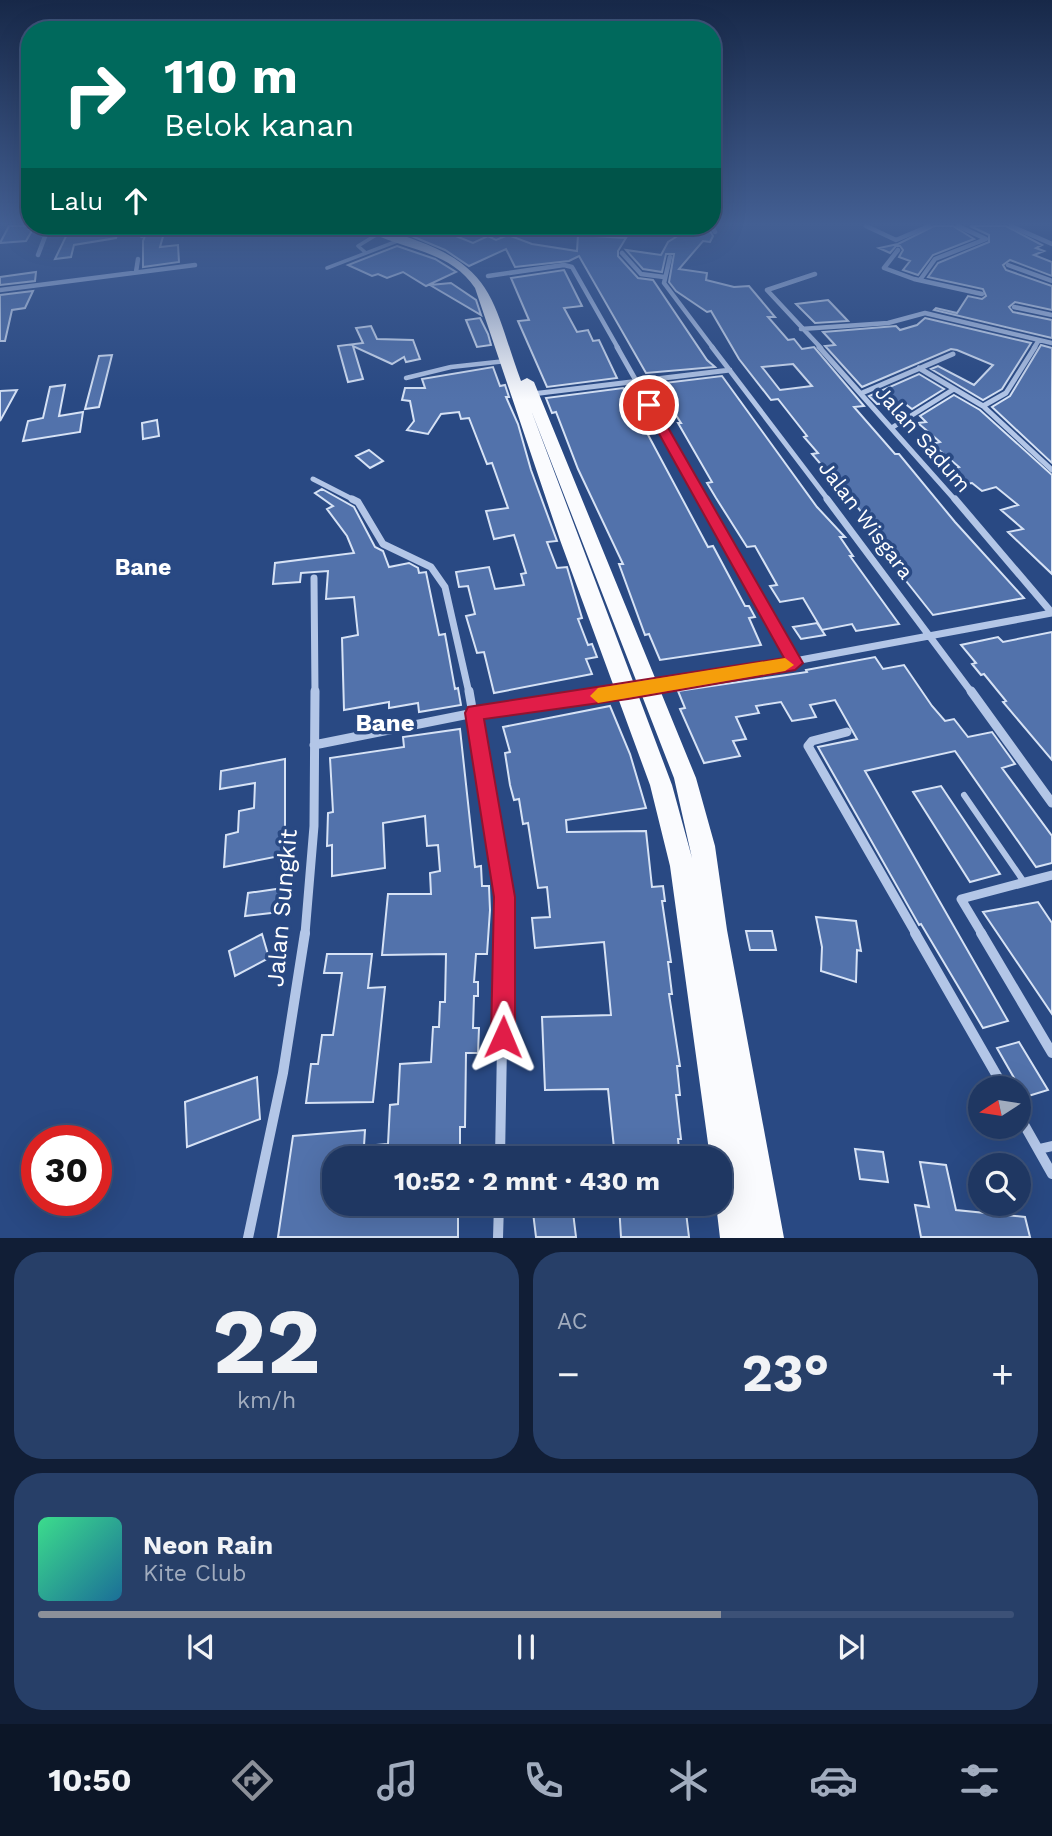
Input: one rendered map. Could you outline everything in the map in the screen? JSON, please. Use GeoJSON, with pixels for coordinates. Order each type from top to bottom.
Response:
{"type":"FeatureCollection","features":[{"type":"Feature","properties":{"kind":"highway"},"geometry":{"type":"LineString","coordinates":[[478,284],[569,540],[661,785],[682,866],[737,1237]]}},
{"type":"Feature","properties":{"kind":"highway"},"geometry":{"type":"LineString","coordinates":[[491,284],[685,778],[703,846],[714,930],[768,1237]]}},
{"type":"Feature","properties":{"kind":"street"},"geometry":{"type":"LineString","coordinates":[[0,290],[47,284]]}},
{"type":"Feature","properties":{"kind":"street"},"geometry":{"type":"LineString","coordinates":[[581,284],[795,663]]}},
{"type":"Feature","properties":{"kind":"street","name":"Jalan Wisgara"},"geometry":{"type":"LineString","coordinates":[[665,284],[931,636],[1052,803]]}},
{"type":"Feature","properties":{"kind":"street","name":"Jalan Sadum"},"geometry":{"type":"LineString","coordinates":[[784,284],[767,289],[893,427],[1052,612]]}},
{"type":"Feature","properties":{"kind":"street"},"geometry":{"type":"LineString","coordinates":[[937,284],[982,294]]}},
{"type":"Feature","properties":{"kind":"street"},"geometry":{"type":"LineString","coordinates":[[1043,286],[1050,284]]}},
{"type":"Feature","properties":{"kind":"street"},"geometry":{"type":"LineString","coordinates":[[1014,307],[1052,315]]}},
{"type":"Feature","properties":{"kind":"street"},"geometry":{"type":"LineString","coordinates":[[801,329],[888,323],[924,313],[1052,343]]}},
{"type":"Feature","properties":{"kind":"street"},"geometry":{"type":"LineString","coordinates":[[983,405],[1006,393],[1039,340]]}},
{"type":"Feature","properties":{"kind":"street"},"geometry":{"type":"LineString","coordinates":[[862,393],[953,354]]}},
{"type":"Feature","properties":{"kind":"street"},"geometry":{"type":"LineString","coordinates":[[919,368],[983,405],[1052,470]]}},
{"type":"Feature","properties":{"kind":"street"},"geometry":{"type":"LineString","coordinates":[[532,394],[730,370]]}},
{"type":"Feature","properties":{"kind":"street"},"geometry":{"type":"LineString","coordinates":[[893,427],[954,389]]}},
{"type":"Feature","properties":{"kind":"street"},"geometry":{"type":"LineString","coordinates":[[313,479],[358,502],[383,544],[431,567],[440,576],[445,587],[474,713],[505,897],[500,1146]]}},
{"type":"Feature","properties":{"kind":"street","name":"Jalan Sungkit"},"geometry":{"type":"LineString","coordinates":[[248,1237],[286,1064],[307,913],[314,746],[314,578]]}},
{"type":"Feature","properties":{"kind":"street"},"geometry":{"type":"LineString","coordinates":[[314,746],[474,713],[628,692],[795,663],[1052,612]]}},
{"type":"Feature","properties":{"kind":"street"},"geometry":{"type":"LineString","coordinates":[[847,732],[812,741],[808,746],[997,1076]]}},
{"type":"Feature","properties":{"kind":"street"},"geometry":{"type":"LineString","coordinates":[[1052,875],[961,899],[1052,1053]]}},
{"type":"Feature","properties":{"kind":"street"},"geometry":{"type":"LineString","coordinates":[[1031,1136],[1052,1174]]}},
{"type":"Feature","properties":{"kind":"street"},"geometry":{"type":"LineString","coordinates":[[1039,1149],[1052,1146]]}},
{"type":"Feature","properties":{"kind":"street"},"geometry":{"type":"LineString","coordinates":[[498,1237],[499,1216]]}},
{"type":"Feature","properties":{"kind":"lane"},"geometry":{"type":"LineString","coordinates":[[406,378],[451,367],[506,361]]}},
{"type":"Feature","properties":{"kind":"lane"},"geometry":{"type":"LineString","coordinates":[[964,795],[1024,882]]}},
{"type":"Feature","properties":{"kind":"building"},"geometry":{"type":"Polygon","coordinates":[[[452,284],[476,300],[481,315],[430,285],[452,284]]]}},
{"type":"Feature","properties":{"kind":"building"},"geometry":{"type":"Polygon","coordinates":[[[513,284],[571,284],[582,306],[564,308],[577,332],[588,330],[593,341],[599,340],[617,378],[547,387],[518,321],[529,320],[513,284]]]}},
{"type":"Feature","properties":{"kind":"building"},"geometry":{"type":"Polygon","coordinates":[[[595,284],[656,284],[707,360],[715,367],[646,373],[595,284]]]}},
{"type":"Feature","properties":{"kind":"building"},"geometry":{"type":"Polygon","coordinates":[[[670,284],[749,286],[775,317],[768,317],[788,340],[794,339],[802,349],[814,347],[864,406],[854,407],[895,454],[899,454],[955,522],[1024,598],[933,615],[895,567],[900,566],[859,509],[812,454],[818,453],[804,437],[807,436],[778,399],[771,400],[739,359],[711,311],[707,312],[676,291],[670,284]],[[793,364],[762,367],[780,390],[812,386],[793,364]]]}},
{"type":"Feature","properties":{"kind":"building"},"geometry":{"type":"Polygon","coordinates":[[[959,284],[1052,286],[1052,310],[1015,302],[1009,307],[1013,312],[1052,320],[1052,338],[934,310],[936,308],[957,313],[968,296],[982,299],[986,296],[983,289],[959,284]]]}},
{"type":"Feature","properties":{"kind":"building"},"geometry":{"type":"Polygon","coordinates":[[[33,291],[25,308],[12,310],[5,341],[0,341],[0,295],[33,291]]]}},
{"type":"Feature","properties":{"kind":"building"},"geometry":{"type":"Polygon","coordinates":[[[828,300],[848,321],[815,323],[796,304],[828,300]]]}},
{"type":"Feature","properties":{"kind":"building"},"geometry":{"type":"Polygon","coordinates":[[[480,318],[491,345],[477,347],[466,320],[480,318]]]}},
{"type":"Feature","properties":{"kind":"building"},"geometry":{"type":"Polygon","coordinates":[[[925,318],[1031,343],[1002,389],[983,400],[931,369],[938,366],[974,385],[993,365],[957,350],[951,349],[862,387],[825,346],[835,345],[823,332],[896,326],[900,330],[917,325],[925,318]]]}},
{"type":"Feature","properties":{"kind":"building"},"geometry":{"type":"Polygon","coordinates":[[[371,326],[377,339],[413,340],[420,359],[406,362],[404,357],[392,364],[353,346],[363,379],[348,382],[338,346],[363,343],[356,328],[371,326]]]}},
{"type":"Feature","properties":{"kind":"building"},"geometry":{"type":"Polygon","coordinates":[[[1041,345],[1052,348],[1052,463],[992,407],[1010,396],[1041,345]]]}},
{"type":"Feature","properties":{"kind":"building"},"geometry":{"type":"Polygon","coordinates":[[[112,355],[99,407],[85,409],[99,356],[112,355]]]}},
{"type":"Feature","properties":{"kind":"building"},"geometry":{"type":"Polygon","coordinates":[[[493,367],[500,386],[505,385],[509,397],[506,397],[518,424],[531,470],[557,541],[547,542],[557,568],[567,567],[582,618],[578,619],[588,645],[592,644],[597,657],[586,659],[592,674],[494,693],[484,652],[477,653],[466,616],[475,614],[468,586],[459,587],[456,572],[489,567],[495,589],[524,585],[521,574],[526,573],[514,535],[494,539],[486,511],[508,508],[492,463],[487,464],[469,418],[461,419],[459,412],[441,414],[428,434],[407,430],[414,421],[410,401],[402,400],[405,388],[425,388],[422,379],[493,367]]]}},
{"type":"Feature","properties":{"kind":"building"},"geometry":{"type":"Polygon","coordinates":[[[919,374],[944,389],[912,409],[904,403],[877,404],[869,396],[919,374]]]}},
{"type":"Feature","properties":{"kind":"building"},"geometry":{"type":"Polygon","coordinates":[[[722,376],[817,507],[845,537],[840,537],[853,556],[850,556],[899,624],[856,631],[852,624],[822,630],[803,598],[780,602],[770,586],[777,585],[755,546],[747,547],[716,498],[707,483],[712,482],[678,423],[681,423],[656,384],[722,376]]]}},
{"type":"Feature","properties":{"kind":"building"},"geometry":{"type":"Polygon","coordinates":[[[65,385],[59,416],[83,412],[80,432],[23,441],[28,421],[43,418],[50,387],[65,385]]]}},
{"type":"Feature","properties":{"kind":"building"},"geometry":{"type":"Polygon","coordinates":[[[623,388],[708,547],[713,546],[745,606],[749,606],[755,617],[749,618],[761,645],[660,660],[649,634],[645,635],[619,564],[623,564],[578,469],[556,412],[552,413],[546,398],[623,388]]]}},
{"type":"Feature","properties":{"kind":"building"},"geometry":{"type":"Polygon","coordinates":[[[17,390],[0,421],[0,391],[17,390]]]}},
{"type":"Feature","properties":{"kind":"building"},"geometry":{"type":"Polygon","coordinates":[[[954,395],[980,410],[1052,475],[1052,574],[1008,532],[1023,529],[1001,510],[1018,505],[996,487],[982,491],[972,483],[965,484],[948,470],[959,467],[932,444],[940,442],[918,423],[926,422],[920,416],[954,395]]]}},
{"type":"Feature","properties":{"kind":"building"},"geometry":{"type":"Polygon","coordinates":[[[157,420],[159,436],[143,439],[142,423],[157,420]]]}},
{"type":"Feature","properties":{"kind":"building"},"geometry":{"type":"Polygon","coordinates":[[[369,450],[383,461],[370,468],[356,456],[369,450]]]}},
{"type":"Feature","properties":{"kind":"building"},"geometry":{"type":"Polygon","coordinates":[[[322,489],[354,507],[375,547],[383,551],[389,567],[409,563],[418,568],[419,573],[426,572],[439,635],[445,634],[455,689],[458,688],[461,705],[419,712],[418,703],[389,708],[389,702],[344,710],[342,638],[358,635],[354,597],[326,599],[328,571],[301,573],[300,582],[273,584],[275,563],[354,553],[347,536],[327,509],[333,506],[315,493],[322,489]]]}},
{"type":"Feature","properties":{"kind":"building"},"geometry":{"type":"Polygon","coordinates":[[[817,623],[825,635],[801,639],[793,627],[817,623]]]}},
{"type":"Feature","properties":{"kind":"building"},"geometry":{"type":"Polygon","coordinates":[[[1052,632],[1052,760],[1003,702],[1006,701],[984,674],[981,675],[972,664],[976,663],[961,645],[998,637],[1003,642],[1052,632]]]}},
{"type":"Feature","properties":{"kind":"building"},"geometry":{"type":"Polygon","coordinates":[[[875,657],[883,669],[904,665],[945,721],[954,719],[968,737],[992,732],[1015,764],[1002,768],[1052,836],[1052,863],[1036,867],[955,751],[865,771],[1008,1021],[983,1028],[921,924],[919,925],[818,747],[857,739],[835,700],[810,705],[816,717],[792,721],[781,702],[756,706],[759,713],[736,717],[746,739],[733,741],[740,756],[704,763],[680,709],[685,708],[678,691],[807,672],[806,670],[875,657]]]}},
{"type":"Feature","properties":{"kind":"building"},"geometry":{"type":"Polygon","coordinates":[[[610,706],[630,754],[646,808],[566,820],[567,832],[646,831],[652,887],[663,886],[665,901],[662,901],[671,962],[668,962],[672,994],[669,994],[680,1066],[677,1066],[680,1095],[676,1095],[681,1139],[678,1139],[679,1146],[614,1146],[608,1089],[545,1090],[542,1017],[611,1015],[604,942],[535,948],[532,918],[550,917],[547,887],[538,888],[528,823],[523,824],[519,799],[514,800],[510,785],[505,753],[510,752],[503,727],[610,706]]]}},
{"type":"Feature","properties":{"kind":"building"},"geometry":{"type":"Polygon","coordinates":[[[460,729],[475,867],[481,866],[482,886],[489,886],[487,954],[476,954],[474,982],[478,982],[478,996],[474,996],[473,1028],[479,1028],[478,1053],[466,1053],[465,1127],[460,1127],[460,1146],[364,1146],[388,1144],[390,1105],[398,1104],[400,1064],[431,1062],[433,1027],[439,1027],[440,1002],[445,1002],[446,954],[382,955],[388,894],[431,894],[430,873],[440,871],[438,845],[427,846],[425,816],[383,823],[385,868],[332,876],[332,845],[327,846],[328,813],[333,812],[330,758],[404,747],[403,737],[460,729]]]}},
{"type":"Feature","properties":{"kind":"building"},"geometry":{"type":"Polygon","coordinates":[[[285,759],[285,855],[224,867],[226,835],[238,832],[239,811],[254,808],[255,783],[220,789],[221,771],[285,759]]]}},
{"type":"Feature","properties":{"kind":"building"},"geometry":{"type":"Polygon","coordinates":[[[941,786],[1000,874],[970,882],[913,792],[941,786]]]}},
{"type":"Feature","properties":{"kind":"building"},"geometry":{"type":"Polygon","coordinates":[[[290,887],[288,911],[245,916],[248,893],[290,887]]]}},
{"type":"Feature","properties":{"kind":"building"},"geometry":{"type":"Polygon","coordinates":[[[1038,902],[1052,923],[1052,1014],[983,912],[1038,902]]]}},
{"type":"Feature","properties":{"kind":"building"},"geometry":{"type":"Polygon","coordinates":[[[816,917],[856,921],[861,951],[857,950],[856,982],[821,971],[822,947],[816,917]]]}},
{"type":"Feature","properties":{"kind":"building"},"geometry":{"type":"Polygon","coordinates":[[[746,931],[772,931],[776,950],[750,950],[746,931]]]}},
{"type":"Feature","properties":{"kind":"building"},"geometry":{"type":"Polygon","coordinates":[[[262,934],[269,958],[235,976],[229,951],[262,934]]]}},
{"type":"Feature","properties":{"kind":"building"},"geometry":{"type":"Polygon","coordinates":[[[327,954],[372,954],[368,988],[385,987],[373,1102],[306,1103],[311,1064],[318,1064],[322,1035],[333,1035],[342,973],[324,973],[327,954]]]}},
{"type":"Feature","properties":{"kind":"building"},"geometry":{"type":"Polygon","coordinates":[[[1019,1042],[1048,1090],[1031,1095],[1031,1076],[1013,1076],[997,1048],[1019,1042]]]}},
{"type":"Feature","properties":{"kind":"building"},"geometry":{"type":"Polygon","coordinates":[[[257,1077],[260,1119],[187,1147],[185,1102],[257,1077]]]}},
{"type":"Feature","properties":{"kind":"building"},"geometry":{"type":"Polygon","coordinates":[[[365,1130],[364,1146],[322,1146],[322,1216],[458,1216],[458,1237],[278,1237],[293,1136],[365,1130]]]}},
{"type":"Feature","properties":{"kind":"building"},"geometry":{"type":"Polygon","coordinates":[[[855,1149],[883,1152],[888,1182],[860,1179],[855,1149]]]}},
{"type":"Feature","properties":{"kind":"building"},"geometry":{"type":"Polygon","coordinates":[[[920,1162],[946,1165],[956,1210],[968,1211],[968,1216],[1025,1217],[1030,1237],[921,1237],[915,1205],[929,1207],[920,1162]]]}},
{"type":"Feature","properties":{"kind":"building"},"geometry":{"type":"Polygon","coordinates":[[[533,1216],[573,1216],[576,1237],[536,1237],[533,1216]]]}},
{"type":"Feature","properties":{"kind":"building"},"geometry":{"type":"Polygon","coordinates":[[[620,1216],[686,1216],[689,1237],[621,1237],[620,1216]]]}},
{"type":"Feature","properties":{"kind":"slow traffic"},"geometry":{"type":"LineString","coordinates":[[598,696],[785,665]]}},
{"type":"Feature","properties":{"kind":"district","name":"Bane"},"geometry":{"type":"Point","coordinates":[143,567]}},
{"type":"Feature","properties":{"kind":"district","name":"Bane"},"geometry":{"type":"Point","coordinates":[385,723]}},
{"type":"Feature","properties":{"kind":"route"},"geometry":{"type":"LineString","coordinates":[[503,1037],[505,897],[474,713],[628,692],[795,663],[649,405]]}}]}
